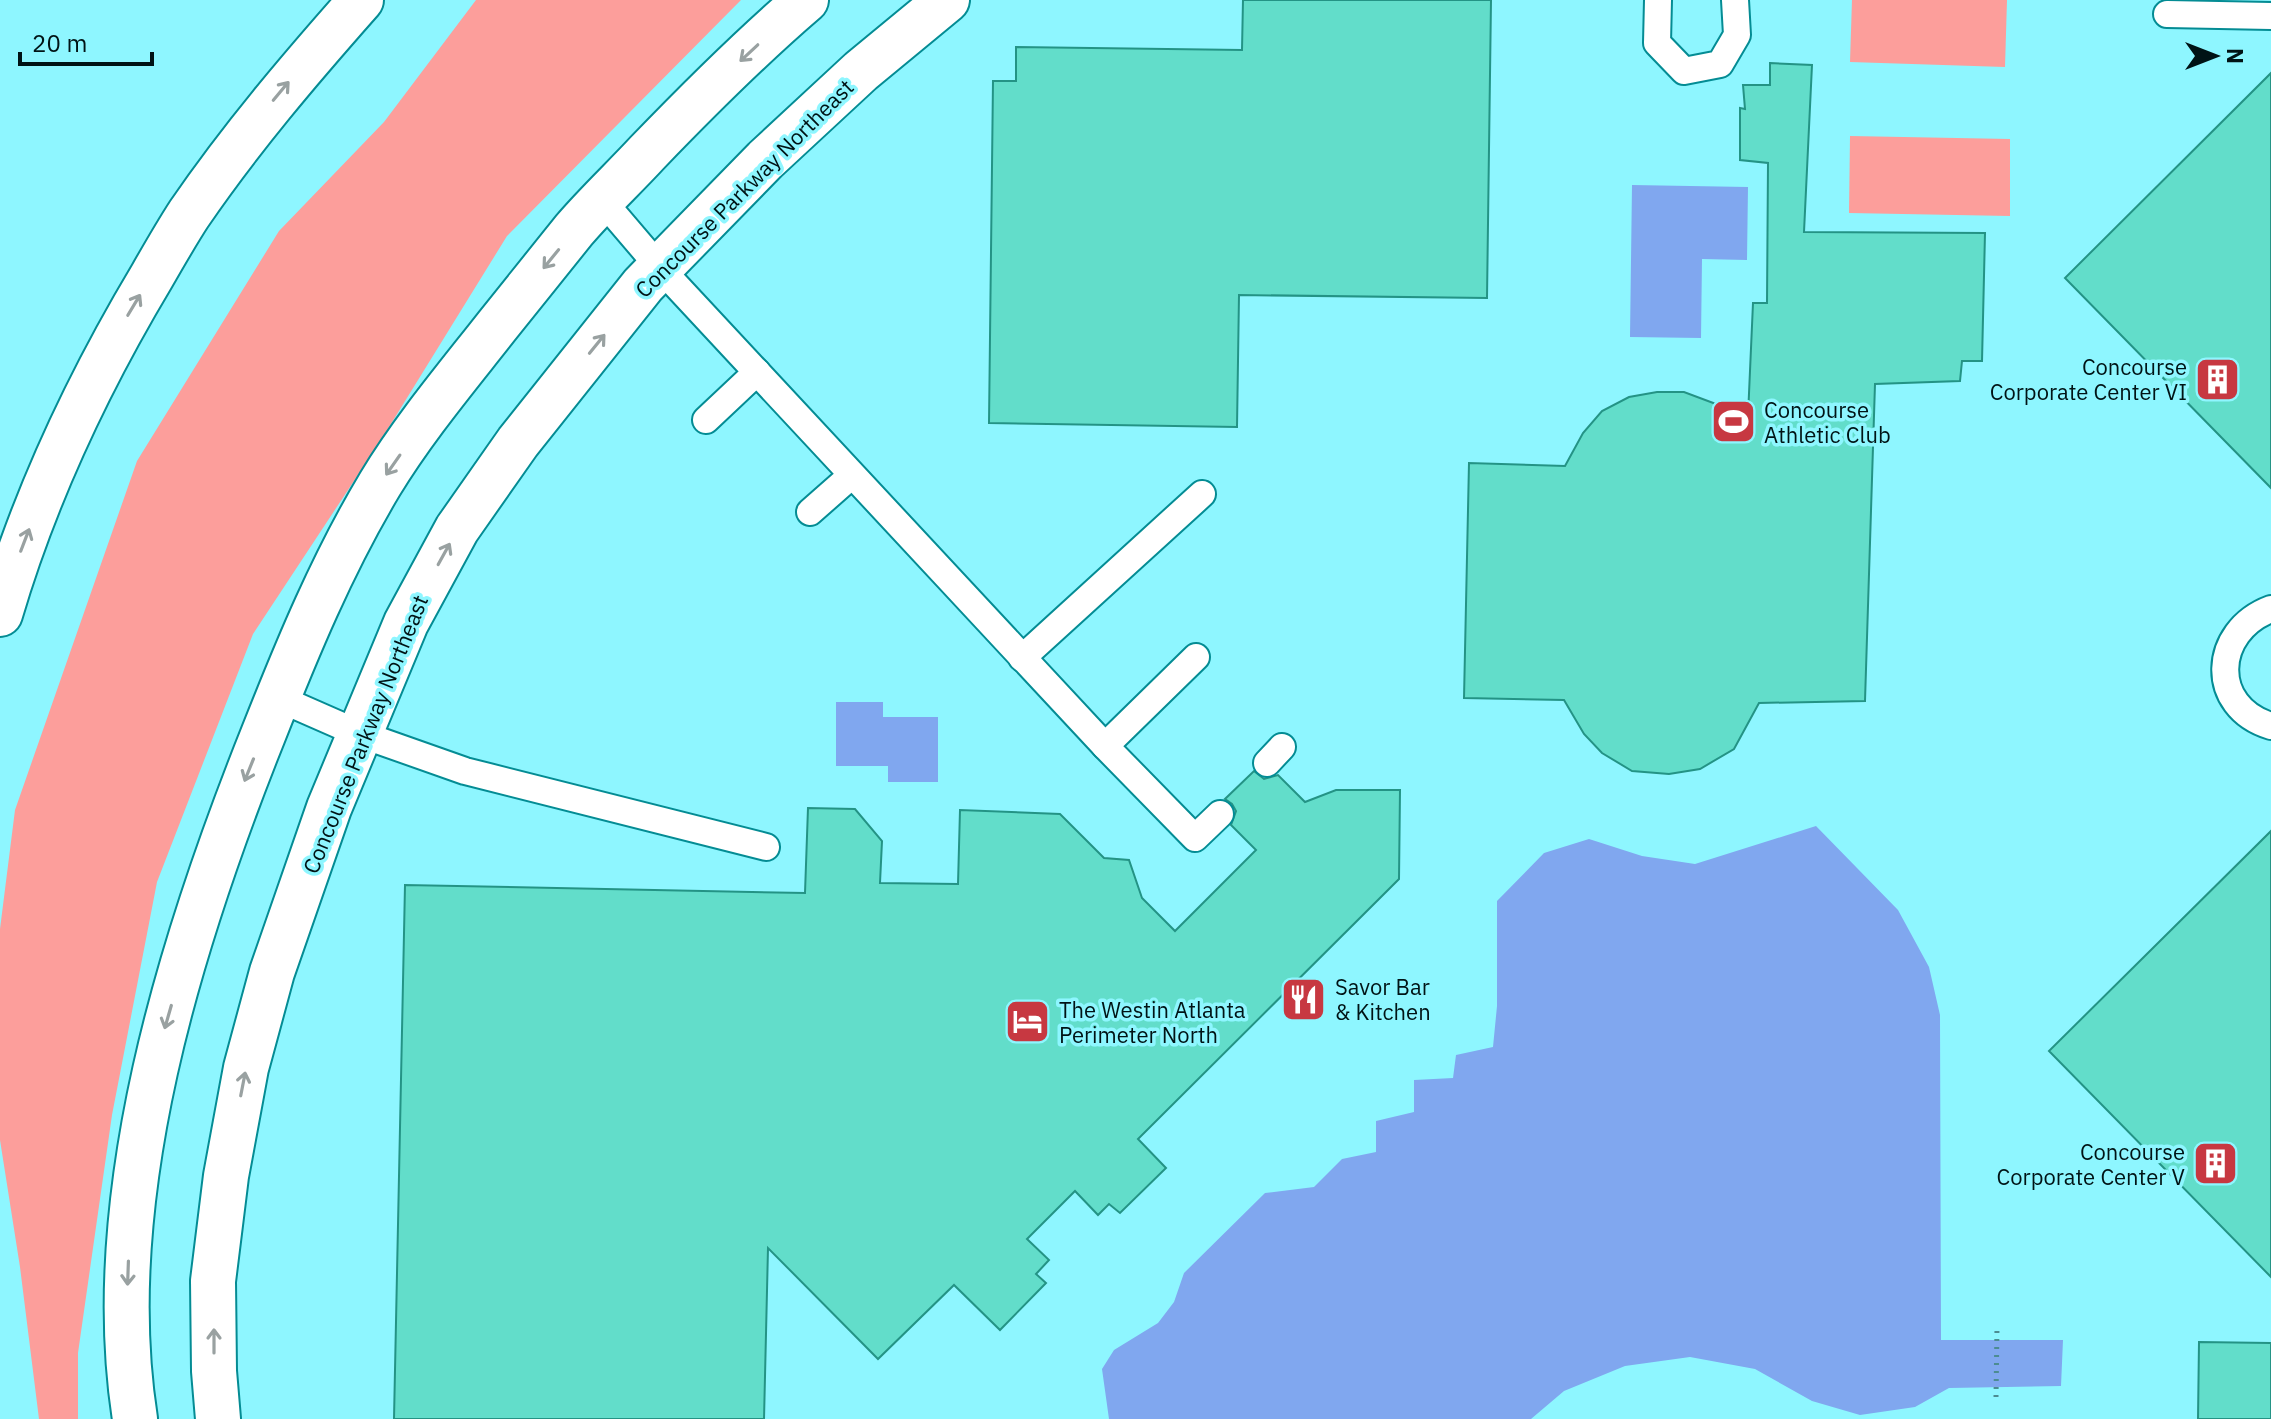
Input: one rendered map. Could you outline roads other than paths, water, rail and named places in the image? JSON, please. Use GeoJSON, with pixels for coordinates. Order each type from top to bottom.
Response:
{"type":"FeatureCollection","features":[{"type":"Feature","properties":{"kind":"main road"},"geometry":{"type":"LineString","coordinates":[[0,614],[60,446],[123,323],[189,214],[277,95],[361,0]]}},
{"type":"Feature","properties":{"kind":"main road"},"geometry":{"type":"LineString","coordinates":[[135,1419],[128,1375],[128,1269],[137,1163],[159,1048],[212,871],[278,698],[326,584],[382,481],[447,389],[577,227],[702,96],[806,0]]}},
{"type":"Feature","properties":{"kind":"main road","name":"Concourse Parkway Northeast"},"geometry":{"type":"LineString","coordinates":[[218,1419],[213,1281],[226,1176],[246,1068],[272,972],[329,808],[406,623],[457,529],[518,442],[643,285],[765,160],[861,71],[947,0]]}},
{"type":"Feature","properties":{"kind":"lane"},"geometry":{"type":"LineString","coordinates":[[1658,0],[1657,43],[1684,71],[1720,64],[1737,35],[1735,0]]}},
{"type":"Feature","properties":{"kind":"lane"},"geometry":{"type":"LineString","coordinates":[[2167,14],[2271,16]]}},
{"type":"Feature","properties":{"kind":"lane"},"geometry":{"type":"LineString","coordinates":[[602,200],[660,268],[1022,658],[1195,838],[1220,814]]}},
{"type":"Feature","properties":{"kind":"lane"},"geometry":{"type":"LineString","coordinates":[[706,420],[757,372]]}},
{"type":"Feature","properties":{"kind":"lane"},"geometry":{"type":"LineString","coordinates":[[810,512],[852,475]]}},
{"type":"Feature","properties":{"kind":"lane"},"geometry":{"type":"LineString","coordinates":[[1022,658],[1202,494]]}},
{"type":"Feature","properties":{"kind":"lane"},"geometry":{"type":"LineString","coordinates":[[2271,609],[2250,618],[2235,633],[2227,652],[2225,673],[2230,694],[2242,711],[2258,722],[2271,726]]}},
{"type":"Feature","properties":{"kind":"lane"},"geometry":{"type":"LineString","coordinates":[[1105,746],[1196,657]]}},
{"type":"Feature","properties":{"kind":"lane"},"geometry":{"type":"LineString","coordinates":[[278,698],[360,734],[465,771],[766,847]]}},
{"type":"Feature","properties":{"kind":"water"},"geometry":{"type":"Polygon","coordinates":[[[1632,185],[1748,187],[1747,260],[1702,259],[1701,338],[1630,337],[1632,185]]]}},
{"type":"Feature","properties":{"kind":"water"},"geometry":{"type":"Polygon","coordinates":[[[836,702],[883,702],[883,717],[938,717],[938,782],[888,782],[888,766],[836,766],[836,702]]]}},
{"type":"Feature","properties":{"kind":"water"},"geometry":{"type":"Polygon","coordinates":[[[1816,826],[1898,910],[1929,967],[1940,1015],[1941,1340],[2063,1340],[2061,1386],[1949,1388],[1915,1407],[1860,1415],[1812,1401],[1755,1369],[1690,1357],[1625,1366],[1564,1391],[1531,1419],[1109,1419],[1102,1369],[1114,1350],[1158,1323],[1174,1302],[1184,1273],[1265,1193],[1314,1187],[1342,1159],[1376,1152],[1376,1121],[1414,1112],[1414,1080],[1453,1078],[1456,1055],[1493,1047],[1497,1006],[1497,901],[1544,853],[1589,839],[1642,856],[1695,864],[1816,826]]]}},
{"type":"Feature","properties":{"kind":"place","name":"Concourse Corporate Center VI"},"geometry":{"type":"Point","coordinates":[2218,379]}},
{"type":"Feature","properties":{"kind":"place","name":"Concourse Athletic Club"},"geometry":{"type":"Point","coordinates":[1733,422]}},
{"type":"Feature","properties":{"kind":"place","name":"Savor Bar & Kitchen"},"geometry":{"type":"Point","coordinates":[1304,999]}},
{"type":"Feature","properties":{"kind":"place","name":"The Westin Atlanta Perimeter North"},"geometry":{"type":"Point","coordinates":[1028,1022]}},
{"type":"Feature","properties":{"kind":"place","name":"Concourse Corporate Center V"},"geometry":{"type":"Point","coordinates":[2216,1164]}}]}
